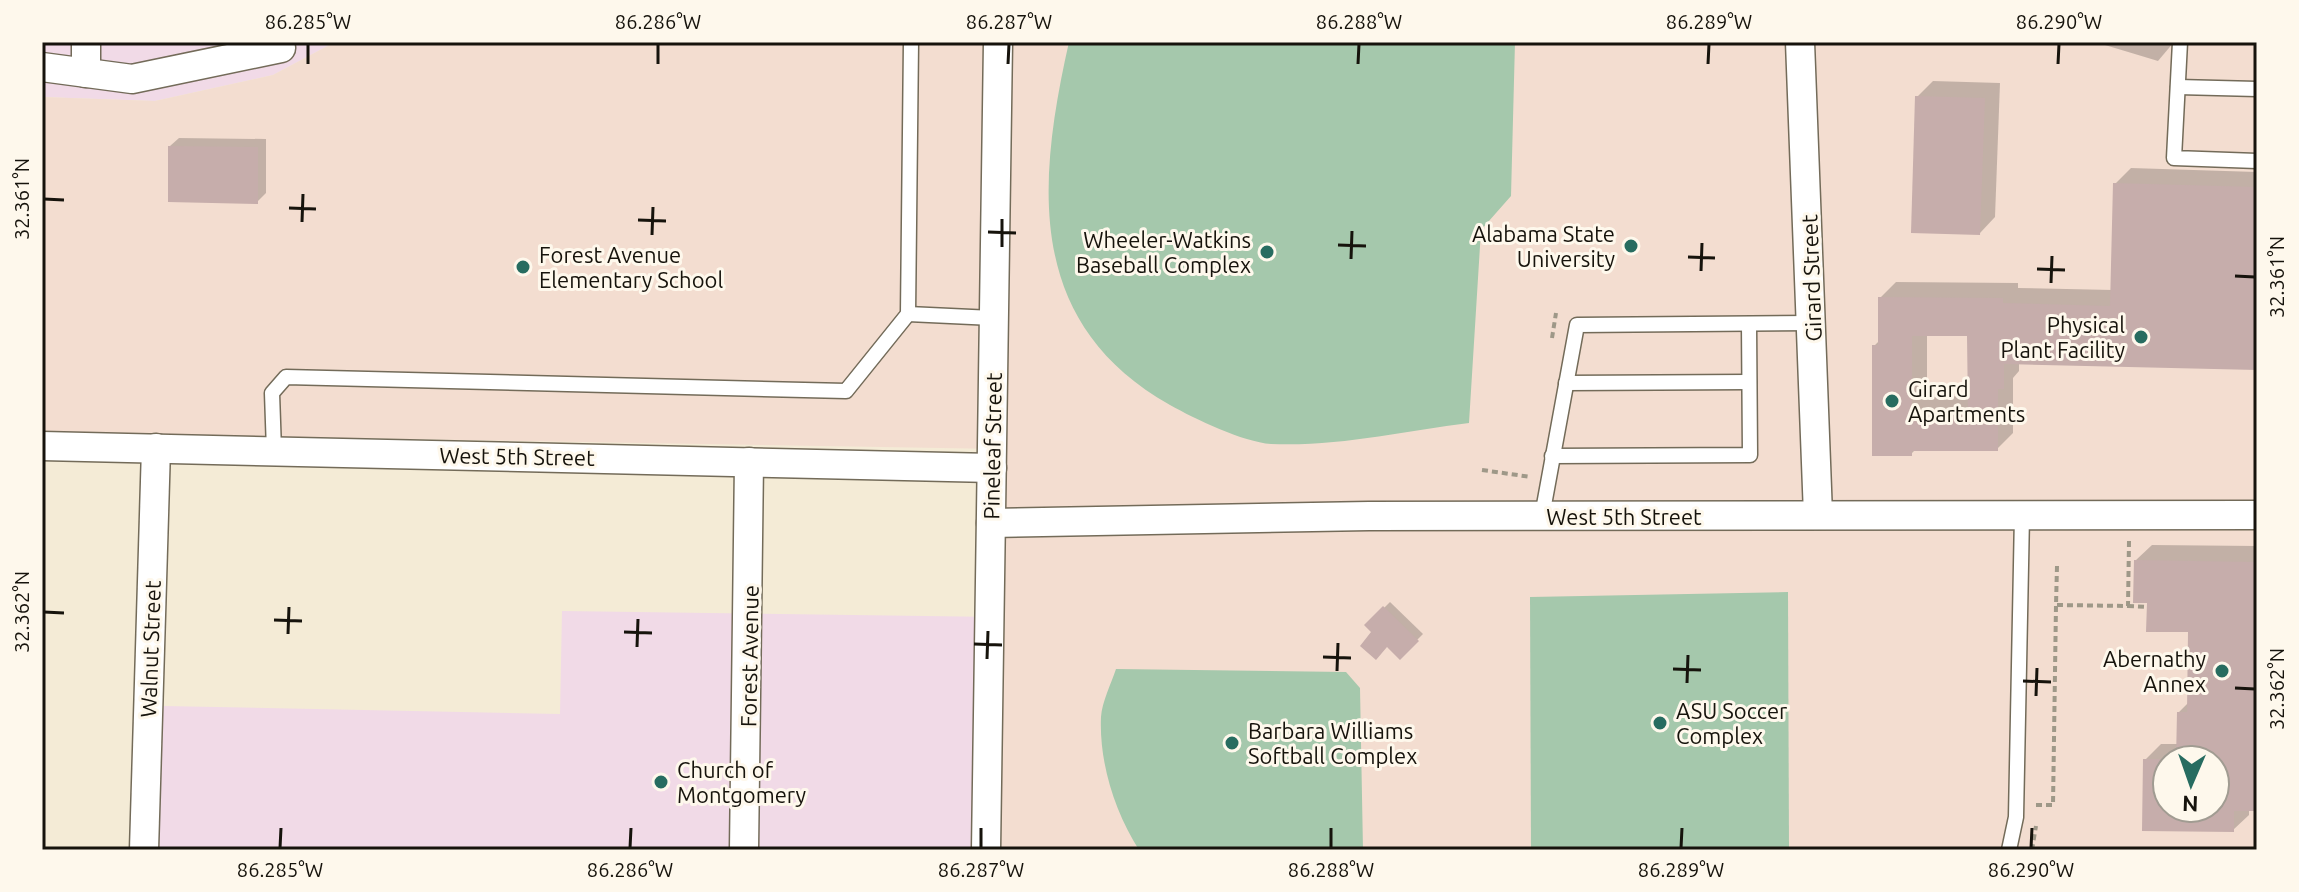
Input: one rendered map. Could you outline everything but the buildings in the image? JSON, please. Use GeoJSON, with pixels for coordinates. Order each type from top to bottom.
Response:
{"type":"FeatureCollection","features":[{"type":"Feature","properties":{"kind":"street"},"geometry":{"type":"LineString","coordinates":[[86,42],[86,73]]}},
{"type":"Feature","properties":{"kind":"street","name":"Pineleaf Street"},"geometry":{"type":"LineString","coordinates":[[986,850],[998,42]]}},
{"type":"Feature","properties":{"kind":"street","name":"Girard Street"},"geometry":{"type":"LineString","coordinates":[[1800,42],[1818,515]]}},
{"type":"Feature","properties":{"kind":"street"},"geometry":{"type":"LineString","coordinates":[[42,67],[132,79],[286,45]]}},
{"type":"Feature","properties":{"kind":"street","name":"West 5th Street"},"geometry":{"type":"LineString","coordinates":[[42,446],[992,468]]}},
{"type":"Feature","properties":{"kind":"street","name":"Walnut Street"},"geometry":{"type":"LineString","coordinates":[[144,850],[156,448]]}},
{"type":"Feature","properties":{"kind":"street","name":"Forest Avenue"},"geometry":{"type":"LineString","coordinates":[[744,850],[749,462]]}},
{"type":"Feature","properties":{"kind":"street","name":"West 5th Street"},"geometry":{"type":"LineString","coordinates":[[991,523],[1542,516],[2257,515]]}},
{"type":"Feature","properties":{"kind":"lane"},"geometry":{"type":"LineString","coordinates":[[274,451],[272,393],[286,377],[846,391],[908,314],[911,42]]}},
{"type":"Feature","properties":{"kind":"lane"},"geometry":{"type":"LineString","coordinates":[[2180,42],[2174,158],[2257,161]]}},
{"type":"Feature","properties":{"kind":"lane"},"geometry":{"type":"LineString","coordinates":[[2178,87],[2257,89]]}},
{"type":"Feature","properties":{"kind":"lane"},"geometry":{"type":"LineString","coordinates":[[908,314],[993,318]]}},
{"type":"Feature","properties":{"kind":"lane"},"geometry":{"type":"LineString","coordinates":[[1542,516],[1577,325],[1813,323]]}},
{"type":"Feature","properties":{"kind":"lane"},"geometry":{"type":"LineString","coordinates":[[1552,456],[1750,455],[1749,324]]}},
{"type":"Feature","properties":{"kind":"lane"},"geometry":{"type":"LineString","coordinates":[[1566,383],[1749,382]]}},
{"type":"Feature","properties":{"kind":"lane"},"geometry":{"type":"LineString","coordinates":[[2009,850],[2016,817],[2022,515]]}},
{"type":"Feature","properties":{"kind":"path"},"geometry":{"type":"LineString","coordinates":[[1552,343],[1556,313]]}},
{"type":"Feature","properties":{"kind":"path"},"geometry":{"type":"LineString","coordinates":[[1482,470],[1531,478],[1534,463]]}},
{"type":"Feature","properties":{"kind":"path"},"geometry":{"type":"LineString","coordinates":[[2128,606],[2129,538]]}},
{"type":"Feature","properties":{"kind":"path"},"geometry":{"type":"LineString","coordinates":[[2032,850],[2036,840],[2036,804],[2053,805],[2057,566]]}},
{"type":"Feature","properties":{"kind":"path"},"geometry":{"type":"LineString","coordinates":[[2056,605],[2147,607]]}},
{"type":"Feature","properties":{"kind":"shaded area"},"geometry":{"type":"Polygon","coordinates":[[[42,42],[335,42],[273,75],[155,101],[42,97],[42,42]]]}},
{"type":"Feature","properties":{"kind":"shaded area","name":"Alabama State University"},"geometry":{"type":"Polygon","coordinates":[[[335,42],[2257,42],[2257,850],[997,850],[1000,449],[42,433],[42,97],[155,101],[273,75],[335,42]]]}},
{"type":"Feature","properties":{"kind":"shaded area"},"geometry":{"type":"Polygon","coordinates":[[[562,611],[998,617],[997,850],[158,850],[163,706],[560,714],[562,611]]]}},
{"type":"Feature","properties":{"kind":"green space","name":"Wheeler-Watkins Baseball Complex"},"geometry":{"type":"Polygon","coordinates":[[[1069,42],[1515,42],[1511,196],[1481,230],[1469,423],[1370,438],[1271,444],[1219,429],[1180,411],[1123,372],[1089,334],[1066,292],[1053,246],[1049,198],[1051,147],[1069,42]]]}},
{"type":"Feature","properties":{"kind":"green space","name":"ASU Soccer Complex"},"geometry":{"type":"Polygon","coordinates":[[[1788,592],[1789,850],[1531,850],[1530,597],[1788,592]]]}},
{"type":"Feature","properties":{"kind":"green space","name":"Barbara Williams Softball Complex"},"geometry":{"type":"Polygon","coordinates":[[[1116,669],[1346,672],[1360,688],[1363,850],[1139,850],[1116,803],[1103,752],[1102,711],[1116,669]]]}},
{"type":"Feature","properties":{"kind":"place","name":"Alabama State University"},"geometry":{"type":"Point","coordinates":[1631,246]}},
{"type":"Feature","properties":{"kind":"place","name":"Wheeler-Watkins Baseball Complex"},"geometry":{"type":"Point","coordinates":[1267,252]}},
{"type":"Feature","properties":{"kind":"place","name":"Forest Avenue Elementary School"},"geometry":{"type":"Point","coordinates":[523,267]}},
{"type":"Feature","properties":{"kind":"place","name":"Physical Plant Facility"},"geometry":{"type":"Point","coordinates":[2141,337]}},
{"type":"Feature","properties":{"kind":"place","name":"Girard Apartments"},"geometry":{"type":"Point","coordinates":[1892,401]}},
{"type":"Feature","properties":{"kind":"place","name":"Abernathy Annex"},"geometry":{"type":"Point","coordinates":[2222,671]}},
{"type":"Feature","properties":{"kind":"place","name":"ASU Soccer Complex"},"geometry":{"type":"Point","coordinates":[1660,723]}},
{"type":"Feature","properties":{"kind":"place","name":"Barbara Williams Softball Complex"},"geometry":{"type":"Point","coordinates":[1232,743]}},
{"type":"Feature","properties":{"kind":"place","name":"Church of Montgomery"},"geometry":{"type":"Point","coordinates":[661,782]}}]}
